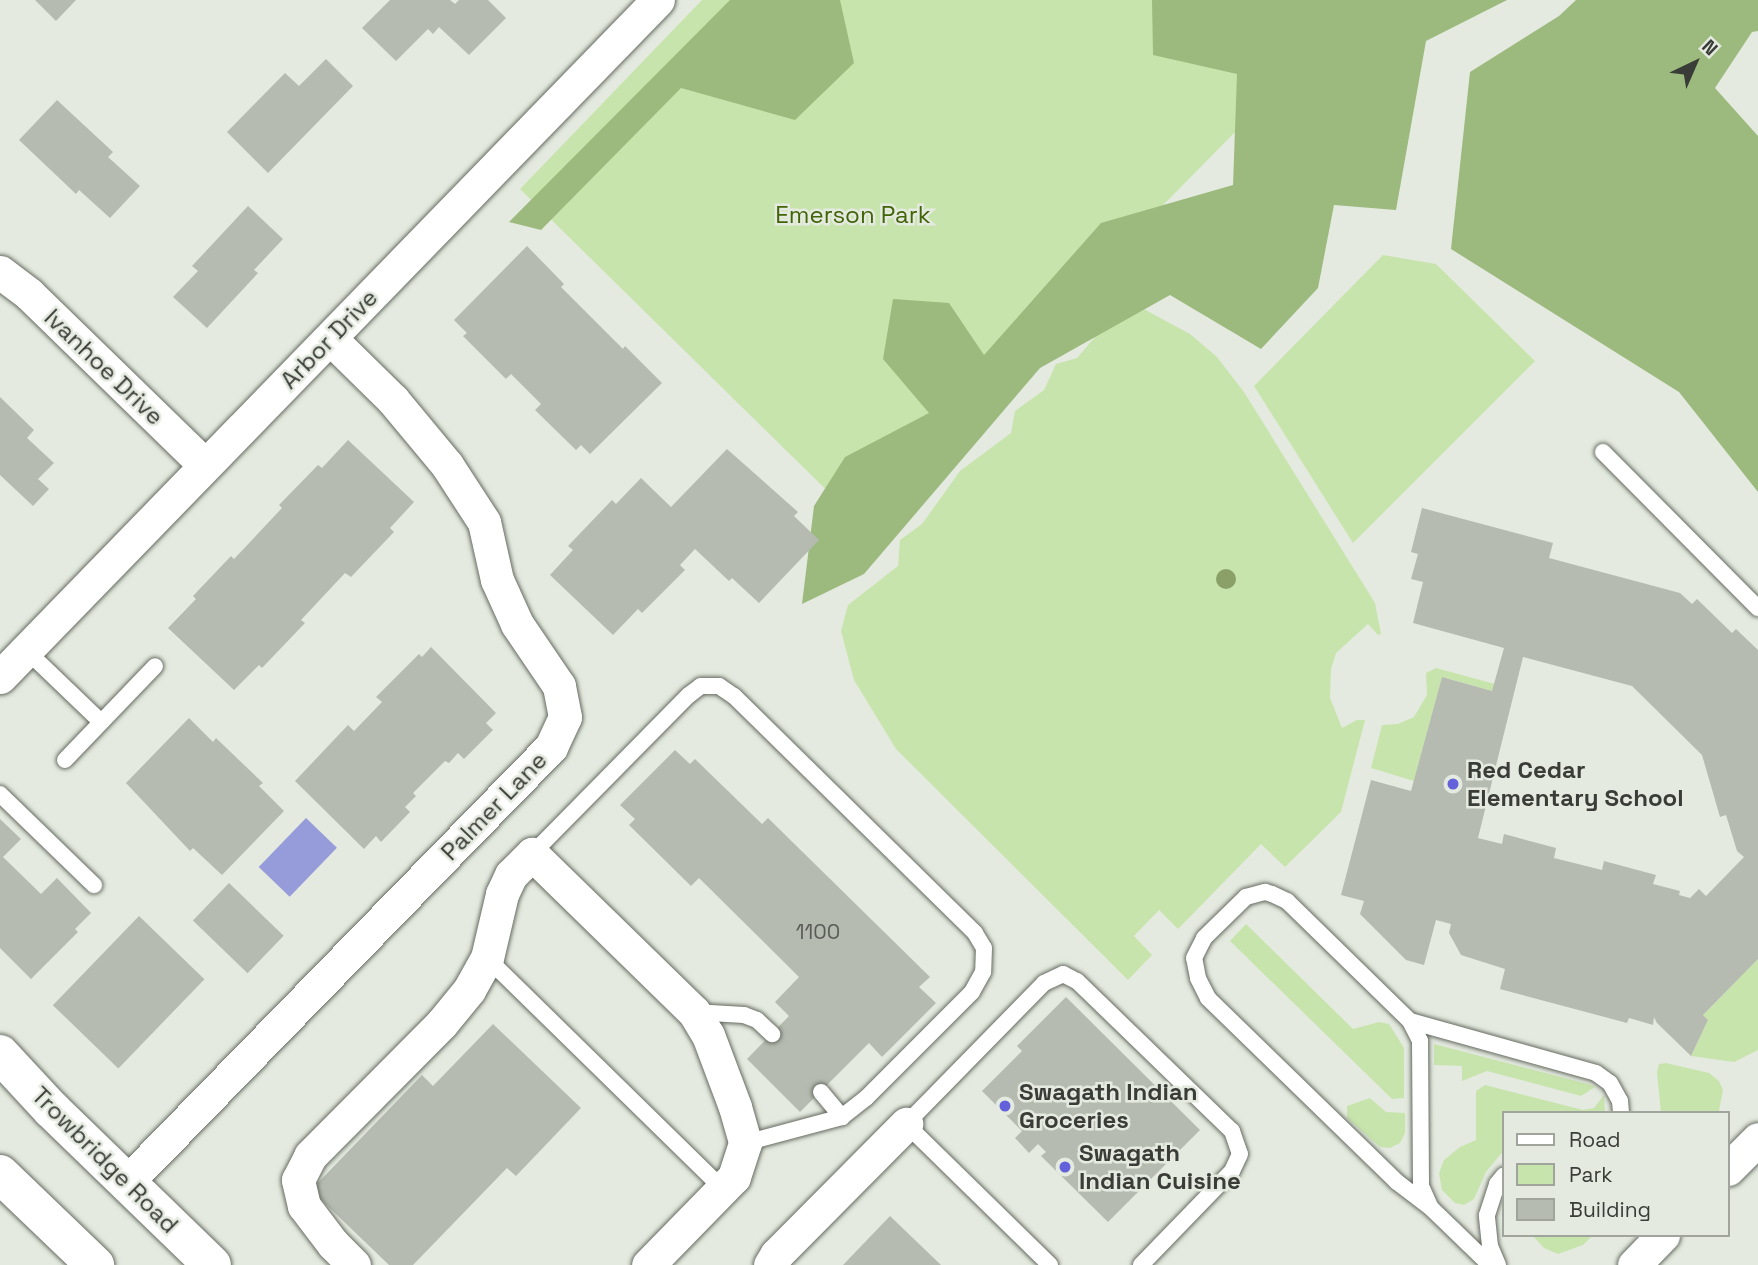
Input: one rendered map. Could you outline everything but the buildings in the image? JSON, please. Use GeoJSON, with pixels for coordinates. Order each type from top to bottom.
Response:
{"type":"FeatureCollection","features":[{"type":"Feature","properties":{"kind":"street","name":"Arbor Drive"},"geometry":{"type":"LineString","coordinates":[[0,677],[658,0]]}},
{"type":"Feature","properties":{"kind":"street","name":"Ivanhoe Drive"},"geometry":{"type":"LineString","coordinates":[[0,272],[29,294],[205,465]]}},
{"type":"Feature","properties":{"kind":"street","name":"Palmer Lane"},"geometry":{"type":"LineString","coordinates":[[126,1183],[551,747],[565,717],[559,686],[517,624],[496,580],[484,522],[447,465],[408,419],[330,338]]}},
{"type":"Feature","properties":{"kind":"street"},"geometry":{"type":"LineString","coordinates":[[354,1265],[333,1244],[304,1206],[298,1180],[310,1156],[442,1023],[469,990],[486,958],[502,894],[511,875],[532,854],[694,1012],[708,1035],[745,1143],[734,1177],[648,1265]]}},
{"type":"Feature","properties":{"kind":"street","name":"Trowbridge Road"},"geometry":{"type":"LineString","coordinates":[[0,1054],[126,1183],[212,1265]]}},
{"type":"Feature","properties":{"kind":"street"},"geometry":{"type":"LineString","coordinates":[[770,1265],[776,1255],[906,1124]]}},
{"type":"Feature","properties":{"kind":"street"},"geometry":{"type":"LineString","coordinates":[[1730,1167],[1758,1139]]}},
{"type":"Feature","properties":{"kind":"street"},"geometry":{"type":"LineString","coordinates":[[0,1174],[93,1263]]}},
{"type":"Feature","properties":{"kind":"street"},"geometry":{"type":"LineString","coordinates":[[1633,1265],[1661,1237]]}},
{"type":"Feature","properties":{"kind":"lane"},"geometry":{"type":"LineString","coordinates":[[1603,452],[1758,608]]}},
{"type":"Feature","properties":{"kind":"lane"},"geometry":{"type":"LineString","coordinates":[[26,650],[101,722]]}},
{"type":"Feature","properties":{"kind":"lane"},"geometry":{"type":"LineString","coordinates":[[65,761],[155,666]]}},
{"type":"Feature","properties":{"kind":"lane"},"geometry":{"type":"LineString","coordinates":[[532,854],[689,695],[701,686],[719,686],[734,696],[975,933],[984,948],[983,972],[972,992],[866,1098],[842,1117],[745,1143]]}},
{"type":"Feature","properties":{"kind":"lane"},"geometry":{"type":"LineString","coordinates":[[0,794],[94,885]]}},
{"type":"Feature","properties":{"kind":"lane"},"geometry":{"type":"LineString","coordinates":[[1431,1208],[1421,1186],[1420,1041],[1410,1021],[1287,901],[1265,892],[1245,897],[1205,938],[1194,958],[1198,978],[1208,998],[1397,1182],[1431,1208],[1490,1265]]}},
{"type":"Feature","properties":{"kind":"lane"},"geometry":{"type":"LineString","coordinates":[[486,958],[723,1189]]}},
{"type":"Feature","properties":{"kind":"lane"},"geometry":{"type":"LineString","coordinates":[[1050,1265],[906,1124],[1044,983],[1063,974],[1077,981],[1231,1131],[1240,1154],[1232,1171],[1141,1265]]}},
{"type":"Feature","properties":{"kind":"lane"},"geometry":{"type":"LineString","coordinates":[[694,1012],[744,1016],[757,1020],[772,1034]]}},
{"type":"Feature","properties":{"kind":"lane"},"geometry":{"type":"LineString","coordinates":[[1410,1021],[1596,1073],[1610,1083],[1620,1101],[1621,1111]]}},
{"type":"Feature","properties":{"kind":"lane"},"geometry":{"type":"LineString","coordinates":[[821,1091],[842,1117]]}},
{"type":"Feature","properties":{"kind":"lane"},"geometry":{"type":"LineString","coordinates":[[1498,1265],[1490,1246],[1487,1215],[1497,1184],[1502,1178]]}},
{"type":"Feature","properties":{"kind":"green space","name":"Emerson Park"},"geometry":{"type":"Polygon","coordinates":[[[702,0],[1246,0],[1307,59],[855,518],[520,189],[702,0]]]}},
{"type":"Feature","properties":{"kind":"green space"},"geometry":{"type":"Polygon","coordinates":[[[730,0],[840,0],[854,63],[795,120],[681,88],[541,230],[509,222],[730,0]]]}},
{"type":"Feature","properties":{"kind":"green space"},"geometry":{"type":"Polygon","coordinates":[[[1152,0],[1507,0],[1426,41],[1396,210],[1334,205],[1318,288],[1261,349],[1170,295],[1040,368],[864,574],[802,604],[814,506],[845,457],[929,413],[883,359],[893,299],[949,303],[984,355],[1101,223],[1233,185],[1237,74],[1153,55],[1152,0]]]}},
{"type":"Feature","properties":{"kind":"green space"},"geometry":{"type":"Polygon","coordinates":[[[1576,0],[1758,0],[1758,31],[1752,32],[1715,88],[1758,136],[1758,492],[1679,392],[1451,249],[1470,72],[1559,16],[1576,0]]]}},
{"type":"Feature","properties":{"kind":"green space"},"geometry":{"type":"Polygon","coordinates":[[[1383,255],[1436,264],[1535,361],[1353,543],[1254,386],[1383,255]]]}},
{"type":"Feature","properties":{"kind":"green space"},"geometry":{"type":"Polygon","coordinates":[[[1127,300],[1190,334],[1217,357],[1244,392],[1375,603],[1381,634],[1378,635],[1368,624],[1336,653],[1331,669],[1330,698],[1342,728],[1357,720],[1365,720],[1341,812],[1285,867],[1261,844],[1178,929],[1159,910],[1134,936],[1152,955],[1128,980],[896,749],[854,680],[841,631],[848,605],[898,566],[900,540],[922,524],[960,471],[1011,433],[1015,411],[1044,390],[1056,364],[1077,358],[1127,300]]]}},
{"type":"Feature","properties":{"kind":"green space"},"geometry":{"type":"Polygon","coordinates":[[[1436,668],[1495,684],[1492,691],[1442,677],[1414,781],[1371,768],[1382,725],[1398,724],[1414,717],[1427,695],[1426,673],[1436,668]]]}},
{"type":"Feature","properties":{"kind":"green space"},"geometry":{"type":"Polygon","coordinates":[[[1246,924],[1353,1029],[1379,1022],[1389,1024],[1404,1048],[1404,1098],[1392,1099],[1230,941],[1246,924]]]}},
{"type":"Feature","properties":{"kind":"green space"},"geometry":{"type":"Polygon","coordinates":[[[1758,959],[1758,1050],[1734,1062],[1691,1056],[1708,1020],[1703,1015],[1758,959]]]}},
{"type":"Feature","properties":{"kind":"green space"},"geometry":{"type":"Polygon","coordinates":[[[1434,1044],[1595,1087],[1581,1096],[1487,1071],[1462,1081],[1462,1066],[1434,1065],[1434,1044]]]}},
{"type":"Feature","properties":{"kind":"green space"},"geometry":{"type":"Polygon","coordinates":[[[1666,1063],[1709,1073],[1719,1081],[1723,1090],[1719,1111],[1661,1111],[1657,1072],[1659,1064],[1666,1063]]]}},
{"type":"Feature","properties":{"kind":"green space"},"geometry":{"type":"Polygon","coordinates":[[[1485,1085],[1583,1110],[1594,1108],[1604,1095],[1605,1111],[1502,1111],[1502,1152],[1486,1172],[1474,1199],[1464,1205],[1455,1203],[1442,1190],[1439,1173],[1444,1160],[1460,1147],[1476,1140],[1476,1091],[1485,1085]]]}},
{"type":"Feature","properties":{"kind":"green space"},"geometry":{"type":"Polygon","coordinates":[[[1370,1098],[1386,1112],[1405,1113],[1405,1133],[1400,1143],[1390,1148],[1380,1147],[1347,1118],[1347,1106],[1370,1098]]]}},
{"type":"Feature","properties":{"kind":"green space"},"geometry":{"type":"Polygon","coordinates":[[[1534,1237],[1591,1237],[1583,1245],[1558,1254],[1544,1248],[1534,1237]]]}},
{"type":"Feature","properties":{"kind":"water"},"geometry":{"type":"Polygon","coordinates":[[[306,818],[337,848],[290,897],[259,867],[306,818]]]}},
{"type":"Feature","properties":{"kind":"place","name":"Red Cedar Elementary School"},"geometry":{"type":"Point","coordinates":[1453,784]}},
{"type":"Feature","properties":{"kind":"place","name":"Swagath Indian Groceries"},"geometry":{"type":"Point","coordinates":[1005,1106]}},
{"type":"Feature","properties":{"kind":"place","name":"Swagath Indian Cuisine"},"geometry":{"type":"Point","coordinates":[1065,1167]}}]}
